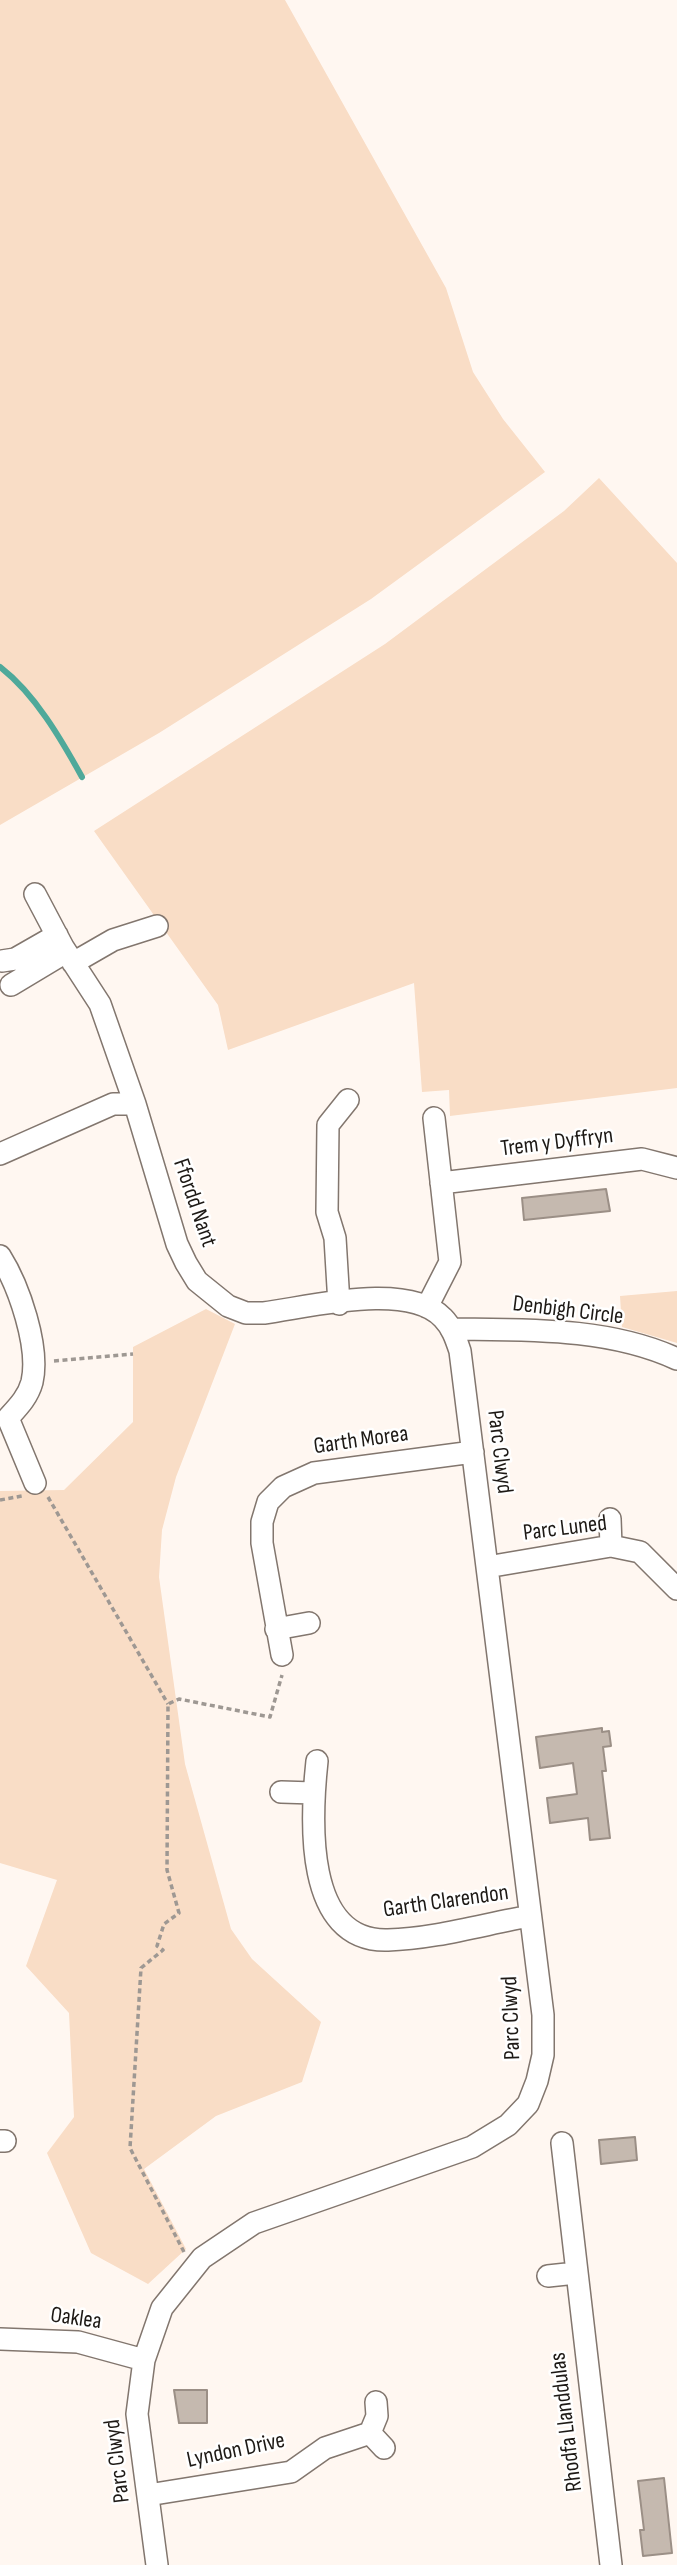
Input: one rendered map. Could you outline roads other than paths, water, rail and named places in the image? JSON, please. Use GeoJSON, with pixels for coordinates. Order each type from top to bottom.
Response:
{"type":"FeatureCollection","features":[{"type":"Feature","properties":{"kind":"street","name":"Ffordd Nant"},"geometry":{"type":"LineString","coordinates":[[35,894],[100,1004],[135,1104],[177,1244],[197,1281],[228,1306],[246,1312],[392,1298],[427,1307],[442,1316],[451,1329]]}},
{"type":"Feature","properties":{"kind":"street"},"geometry":{"type":"LineString","coordinates":[[2,961],[113,940],[157,926]]}},
{"type":"Feature","properties":{"kind":"street"},"geometry":{"type":"LineString","coordinates":[[11,985],[66,950]]}},
{"type":"Feature","properties":{"kind":"street"},"geometry":{"type":"LineString","coordinates":[[339,1304],[335,1238],[327,1212],[321,1124],[348,1100]]}},
{"type":"Feature","properties":{"kind":"street"},"geometry":{"type":"LineString","coordinates":[[0,1154],[113,1104],[135,1104]]}},
{"type":"Feature","properties":{"kind":"street"},"geometry":{"type":"LineString","coordinates":[[427,1307],[450,1262],[434,1118]]}},
{"type":"Feature","properties":{"kind":"street","name":"Trem y Dyffryn"},"geometry":{"type":"LineString","coordinates":[[442,1184],[642,1159],[677,1168]]}},
{"type":"Feature","properties":{"kind":"street"},"geometry":{"type":"LineString","coordinates":[[0,1256],[23,1308],[34,1363],[31,1384],[24,1400],[4,1415],[35,1483]]}},
{"type":"Feature","properties":{"kind":"street","name":"Denbigh Circle"},"geometry":{"type":"LineString","coordinates":[[451,1329],[547,1330],[609,1339],[677,1359]]}},
{"type":"Feature","properties":{"kind":"street","name":"Parc Clwyd"},"geometry":{"type":"LineString","coordinates":[[157,2565],[136,2414],[144,2360],[162,2308],[202,2258],[254,2223],[472,2147],[508,2125],[528,2104],[543,2056],[543,2015],[473,1452],[460,1351],[451,1329]]}},
{"type":"Feature","properties":{"kind":"street","name":"Garth Morea"},"geometry":{"type":"LineString","coordinates":[[282,1655],[262,1543],[262,1522],[268,1502],[283,1487],[314,1473],[473,1452]]}},
{"type":"Feature","properties":{"kind":"street"},"geometry":{"type":"LineString","coordinates":[[610,1520],[611,1546]]}},
{"type":"Feature","properties":{"kind":"street","name":"Parc Luned"},"geometry":{"type":"LineString","coordinates":[[487,1567],[611,1546],[640,1552],[677,1589]]}},
{"type":"Feature","properties":{"kind":"street"},"geometry":{"type":"LineString","coordinates":[[276,1629],[309,1623]]}},
{"type":"Feature","properties":{"kind":"street","name":"Garth Clarendon"},"geometry":{"type":"LineString","coordinates":[[317,1761],[314,1793],[321,1888],[337,1917],[354,1931],[371,1938],[387,1940],[530,1916]]}},
{"type":"Feature","properties":{"kind":"street"},"geometry":{"type":"LineString","coordinates":[[281,1793],[314,1793]]}},
{"type":"Feature","properties":{"kind":"street","name":"Rhodfa Llanddulas"},"geometry":{"type":"LineString","coordinates":[[562,2143],[611,2565]]}},
{"type":"Feature","properties":{"kind":"street"},"geometry":{"type":"LineString","coordinates":[[548,2276],[576,2273]]}},
{"type":"Feature","properties":{"kind":"street","name":"Oaklea"},"geometry":{"type":"LineString","coordinates":[[0,2339],[78,2342],[144,2360]]}},
{"type":"Feature","properties":{"kind":"street","name":"Lyndon Drive"},"geometry":{"type":"LineString","coordinates":[[148,2495],[291,2472],[325,2448],[377,2441],[376,2402]]}},
{"type":"Feature","properties":{"kind":"waterway"},"geometry":{"type":"LineString","coordinates":[[0,667],[36,704],[82,777]]}}]}
